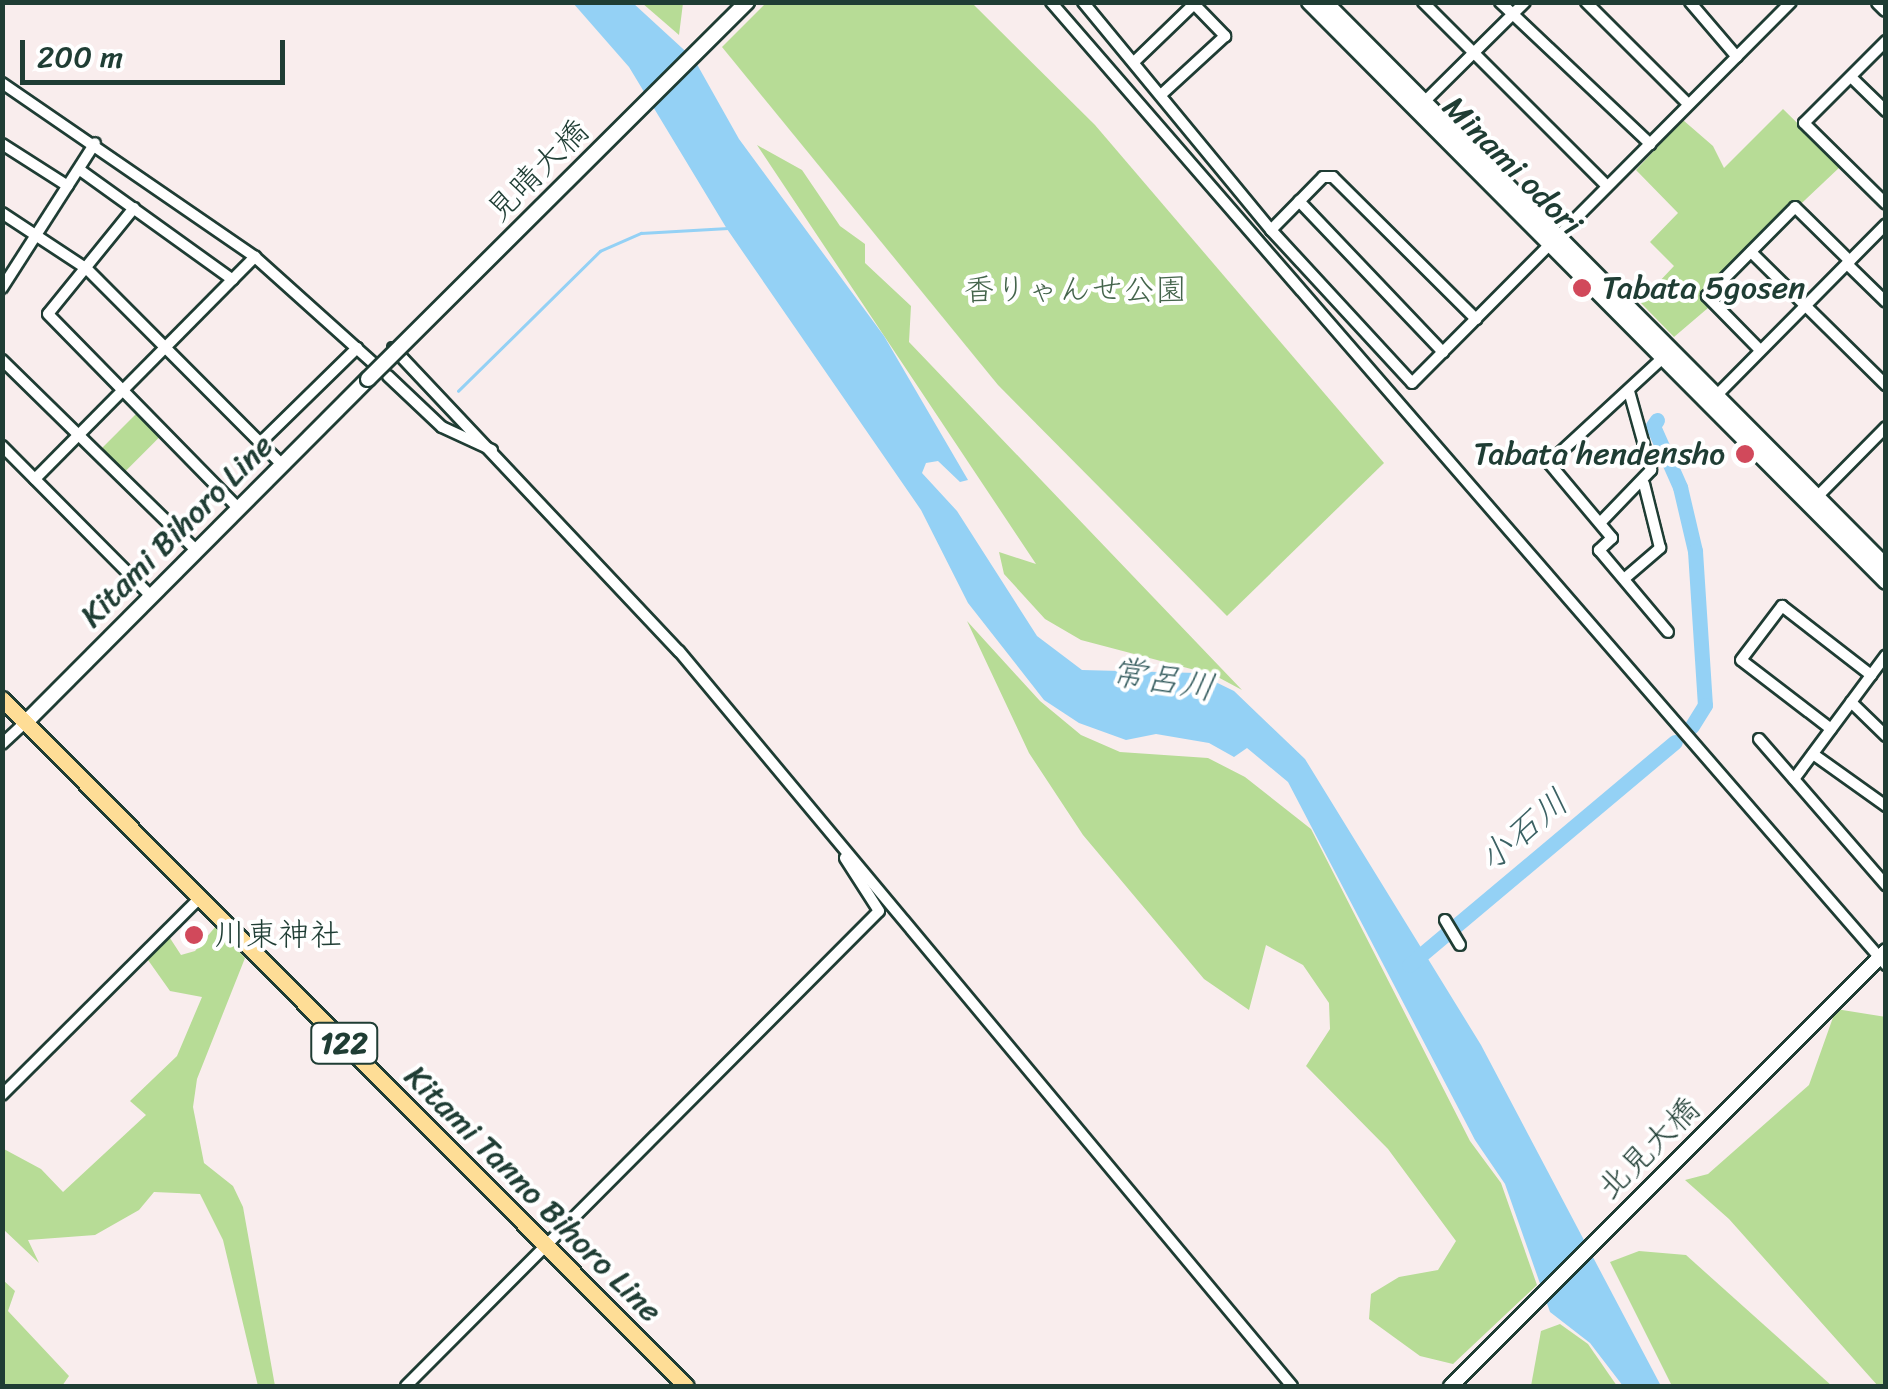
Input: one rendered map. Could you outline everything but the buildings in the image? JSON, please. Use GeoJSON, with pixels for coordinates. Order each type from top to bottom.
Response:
{"type":"FeatureCollection","features":[{"type":"Feature","properties":{"kind":"main road","name":"Kitami Tanno Bihoro Line"},"geometry":{"type":"LineString","coordinates":[[2,699],[686,1386]]}},
{"type":"Feature","properties":{"kind":"street","name":"見晴大橋"},"geometry":{"type":"LineString","coordinates":[[368,379],[747,2]]}},
{"type":"Feature","properties":{"kind":"street"},"geometry":{"type":"LineString","coordinates":[[1051,2],[1882,958]]}},
{"type":"Feature","properties":{"kind":"street"},"geometry":{"type":"LineString","coordinates":[[1084,2],[1163,92],[1271,230],[1412,383],[1791,2]]}},
{"type":"Feature","properties":{"kind":"street","name":"Minami odori"},"geometry":{"type":"LineString","coordinates":[[1309,2],[1421,105]]}},
{"type":"Feature","properties":{"kind":"street","name":"Minami odori"},"geometry":{"type":"LineString","coordinates":[[1325,2],[1421,105],[1812,501],[1886,582]]}},
{"type":"Feature","properties":{"kind":"street"},"geometry":{"type":"LineString","coordinates":[[1423,2],[1607,186]]}},
{"type":"Feature","properties":{"kind":"street"},"geometry":{"type":"LineString","coordinates":[[1500,2],[1650,144]]}},
{"type":"Feature","properties":{"kind":"street"},"geometry":{"type":"LineString","coordinates":[[1421,105],[1525,2]]}},
{"type":"Feature","properties":{"kind":"street"},"geometry":{"type":"LineString","coordinates":[[1586,2],[1688,104]]}},
{"type":"Feature","properties":{"kind":"street"},"geometry":{"type":"LineString","coordinates":[[1690,2],[1737,57]]}},
{"type":"Feature","properties":{"kind":"street"},"geometry":{"type":"LineString","coordinates":[[1879,2],[1886,9]]}},
{"type":"Feature","properties":{"kind":"street"},"geometry":{"type":"LineString","coordinates":[[1134,62],[1194,4],[1225,36],[1163,92]]}},
{"type":"Feature","properties":{"kind":"street"},"geometry":{"type":"LineString","coordinates":[[1886,42],[1804,124],[1886,204]]}},
{"type":"Feature","properties":{"kind":"street"},"geometry":{"type":"LineString","coordinates":[[1851,77],[1886,112]]}},
{"type":"Feature","properties":{"kind":"street"},"geometry":{"type":"LineString","coordinates":[[2,83],[95,143],[256,258],[373,362]]}},
{"type":"Feature","properties":{"kind":"street"},"geometry":{"type":"LineString","coordinates":[[2,288],[7,270],[36,235],[95,143]]}},
{"type":"Feature","properties":{"kind":"street"},"geometry":{"type":"LineString","coordinates":[[2,144],[68,186]]}},
{"type":"Feature","properties":{"kind":"street"},"geometry":{"type":"LineString","coordinates":[[80,170],[233,280]]}},
{"type":"Feature","properties":{"kind":"street"},"geometry":{"type":"LineString","coordinates":[[1271,230],[1323,177],[1333,177],[1476,318]]}},
{"type":"Feature","properties":{"kind":"street"},"geometry":{"type":"LineString","coordinates":[[1299,200],[1443,352]]}},
{"type":"Feature","properties":{"kind":"street"},"geometry":{"type":"LineString","coordinates":[[1760,350],[1707,296],[1795,207],[1886,302]]}},
{"type":"Feature","properties":{"kind":"street"},"geometry":{"type":"LineString","coordinates":[[134,208],[48,314],[238,508]]}},
{"type":"Feature","properties":{"kind":"street"},"geometry":{"type":"LineString","coordinates":[[2,213],[86,269],[281,464]]}},
{"type":"Feature","properties":{"kind":"street"},"geometry":{"type":"LineString","coordinates":[[1713,400],[1886,224]]}},
{"type":"Feature","properties":{"kind":"street"},"geometry":{"type":"LineString","coordinates":[[1751,252],[1886,385]]}},
{"type":"Feature","properties":{"kind":"street"},"geometry":{"type":"LineString","coordinates":[[35,478],[256,258]]}},
{"type":"Feature","properties":{"kind":"street"},"geometry":{"type":"LineString","coordinates":[[391,346],[644,611],[1292,1386]]}},
{"type":"Feature","properties":{"kind":"street"},"geometry":{"type":"LineString","coordinates":[[260,443],[357,348]]}},
{"type":"Feature","properties":{"kind":"street"},"geometry":{"type":"LineString","coordinates":[[1667,354],[1549,463],[1612,538],[1599,550],[1668,632]]}},
{"type":"Feature","properties":{"kind":"street"},"geometry":{"type":"LineString","coordinates":[[2,360],[196,550]]}},
{"type":"Feature","properties":{"kind":"street"},"geometry":{"type":"LineString","coordinates":[[388,376],[442,427],[494,451]]}},
{"type":"Feature","properties":{"kind":"street","name":"Kitami Bihoro Line"},"geometry":{"type":"LineString","coordinates":[[26,722],[368,379]]}},
{"type":"Feature","properties":{"kind":"street"},"geometry":{"type":"LineString","coordinates":[[1600,523],[1644,484],[1651,470],[1629,390]]}},
{"type":"Feature","properties":{"kind":"street"},"geometry":{"type":"LineString","coordinates":[[1812,501],[1886,427]]}},
{"type":"Feature","properties":{"kind":"street"},"geometry":{"type":"LineString","coordinates":[[2,446],[150,596]]}},
{"type":"Feature","properties":{"kind":"street"},"geometry":{"type":"LineString","coordinates":[[1624,579],[1660,548],[1644,484]]}},
{"type":"Feature","properties":{"kind":"street","name":"Minami odori"},"geometry":{"type":"LineString","coordinates":[[1812,501],[1886,566]]}},
{"type":"Feature","properties":{"kind":"street"},"geometry":{"type":"LineString","coordinates":[[1794,779],[1880,667],[1782,606],[1741,660],[1831,729]]}},
{"type":"Feature","properties":{"kind":"street"},"geometry":{"type":"LineString","coordinates":[[1851,702],[1886,736]]}},
{"type":"Feature","properties":{"kind":"street"},"geometry":{"type":"LineString","coordinates":[[2,744],[26,722]]}},
{"type":"Feature","properties":{"kind":"street"},"geometry":{"type":"LineString","coordinates":[[1759,740],[1886,886]]}},
{"type":"Feature","properties":{"kind":"street"},"geometry":{"type":"LineString","coordinates":[[1812,754],[1886,806]]}},
{"type":"Feature","properties":{"kind":"street"},"geometry":{"type":"LineString","coordinates":[[406,1386],[548,1248],[879,912],[842,846]]}},
{"type":"Feature","properties":{"kind":"street"},"geometry":{"type":"LineString","coordinates":[[2,1095],[200,898]]}},
{"type":"Feature","properties":{"kind":"street"},"geometry":{"type":"LineString","coordinates":[[1445,920],[1460,945]]}},
{"type":"Feature","properties":{"kind":"street","name":"北見大橋"},"geometry":{"type":"LineString","coordinates":[[1451,1386],[1882,958]]}},
{"type":"Feature","properties":{"kind":"green space","name":"香りゃんせ公園"},"geometry":{"type":"Polygon","coordinates":[[[767,2],[972,3],[1095,125],[1384,463],[1227,616],[998,385],[722,47],[767,2]]]}},
{"type":"Feature","properties":{"kind":"green space"},"geometry":{"type":"Polygon","coordinates":[[[642,3],[683,3],[679,35],[642,3]]]}},
{"type":"Feature","properties":{"kind":"green space"},"geometry":{"type":"Polygon","coordinates":[[[1783,109],[1841,166],[1701,298],[1708,308],[1674,337],[1640,302],[1674,266],[1650,242],[1678,213],[1636,170],[1683,120],[1713,146],[1724,168],[1783,109]]]}},
{"type":"Feature","properties":{"kind":"green space"},"geometry":{"type":"Polygon","coordinates":[[[757,145],[802,170],[840,226],[865,244],[865,263],[911,306],[909,342],[1242,690],[1214,675],[1081,640],[1045,619],[1004,574],[999,552],[1036,564],[757,145]]]}},
{"type":"Feature","properties":{"kind":"green space"},"geometry":{"type":"Polygon","coordinates":[[[140,410],[163,433],[121,476],[98,452],[140,410]]]}},
{"type":"Feature","properties":{"kind":"green space"},"geometry":{"type":"Polygon","coordinates":[[[967,621],[1040,701],[1081,735],[1120,752],[1208,758],[1245,777],[1311,829],[1470,1141],[1501,1183],[1537,1285],[1453,1364],[1420,1356],[1369,1319],[1371,1294],[1399,1277],[1438,1270],[1456,1241],[1388,1149],[1306,1066],[1330,1029],[1329,1003],[1303,965],[1266,945],[1249,1010],[1204,979],[1083,835],[1029,753],[967,621]]]}},
{"type":"Feature","properties":{"kind":"green space"},"geometry":{"type":"Polygon","coordinates":[[[216,926],[245,958],[197,1079],[193,1107],[204,1163],[233,1186],[243,1207],[275,1386],[258,1386],[223,1240],[200,1194],[154,1192],[139,1210],[95,1235],[28,1240],[39,1263],[3,1229],[2,1148],[41,1169],[63,1192],[146,1115],[130,1101],[177,1056],[202,997],[170,991],[148,960],[168,935],[181,955],[195,951],[216,926]]]}},
{"type":"Feature","properties":{"kind":"green space"},"geometry":{"type":"Polygon","coordinates":[[[1836,1009],[1886,1017],[1885,1386],[1878,1386],[1729,1219],[1685,1180],[1708,1174],[1809,1085],[1836,1009]]]}},
{"type":"Feature","properties":{"kind":"green space"},"geometry":{"type":"Polygon","coordinates":[[[1639,1251],[1686,1255],[1832,1386],[1672,1386],[1610,1262],[1639,1251]]]}},
{"type":"Feature","properties":{"kind":"green space"},"geometry":{"type":"Polygon","coordinates":[[[3,1280],[15,1291],[8,1311],[69,1376],[62,1386],[3,1386],[3,1280]]]}},
{"type":"Feature","properties":{"kind":"green space"},"geometry":{"type":"Polygon","coordinates":[[[1560,1324],[1588,1344],[1617,1386],[1531,1386],[1541,1331],[1560,1324]]]}},
{"type":"Feature","properties":{"kind":"water","name":"常呂川"},"geometry":{"type":"Polygon","coordinates":[[[573,3],[633,3],[694,59],[739,139],[884,336],[968,480],[960,482],[938,461],[926,463],[922,473],[957,511],[1037,636],[1082,670],[1197,673],[1234,691],[1305,759],[1481,1045],[1661,1386],[1623,1386],[1590,1343],[1550,1312],[1505,1184],[1475,1140],[1288,782],[1247,748],[1234,757],[1209,743],[1156,734],[1126,740],[1079,723],[1044,700],[968,603],[921,510],[727,229],[629,67],[573,3]]]}},
{"type":"Feature","properties":{"kind":"waterway"},"geometry":{"type":"LineString","coordinates":[[458,391],[600,251],[641,233],[728,228]]}},
{"type":"Feature","properties":{"kind":"waterway","name":"小石川"},"geometry":{"type":"LineString","coordinates":[[1657,420],[1653,426],[1680,487],[1695,551],[1705,705],[1692,726]]}},
{"type":"Feature","properties":{"kind":"waterway","name":"小石川"},"geometry":{"type":"LineString","coordinates":[[1409,965],[1675,742]]}},
{"type":"Feature","properties":{"kind":"place","name":"Tabata 5gosen"},"geometry":{"type":"Point","coordinates":[1582,288]}},
{"type":"Feature","properties":{"kind":"place","name":"Tabata hendensho"},"geometry":{"type":"Point","coordinates":[1745,454]}},
{"type":"Feature","properties":{"kind":"place","name":"川東神社"},"geometry":{"type":"Point","coordinates":[194,935]}}]}
